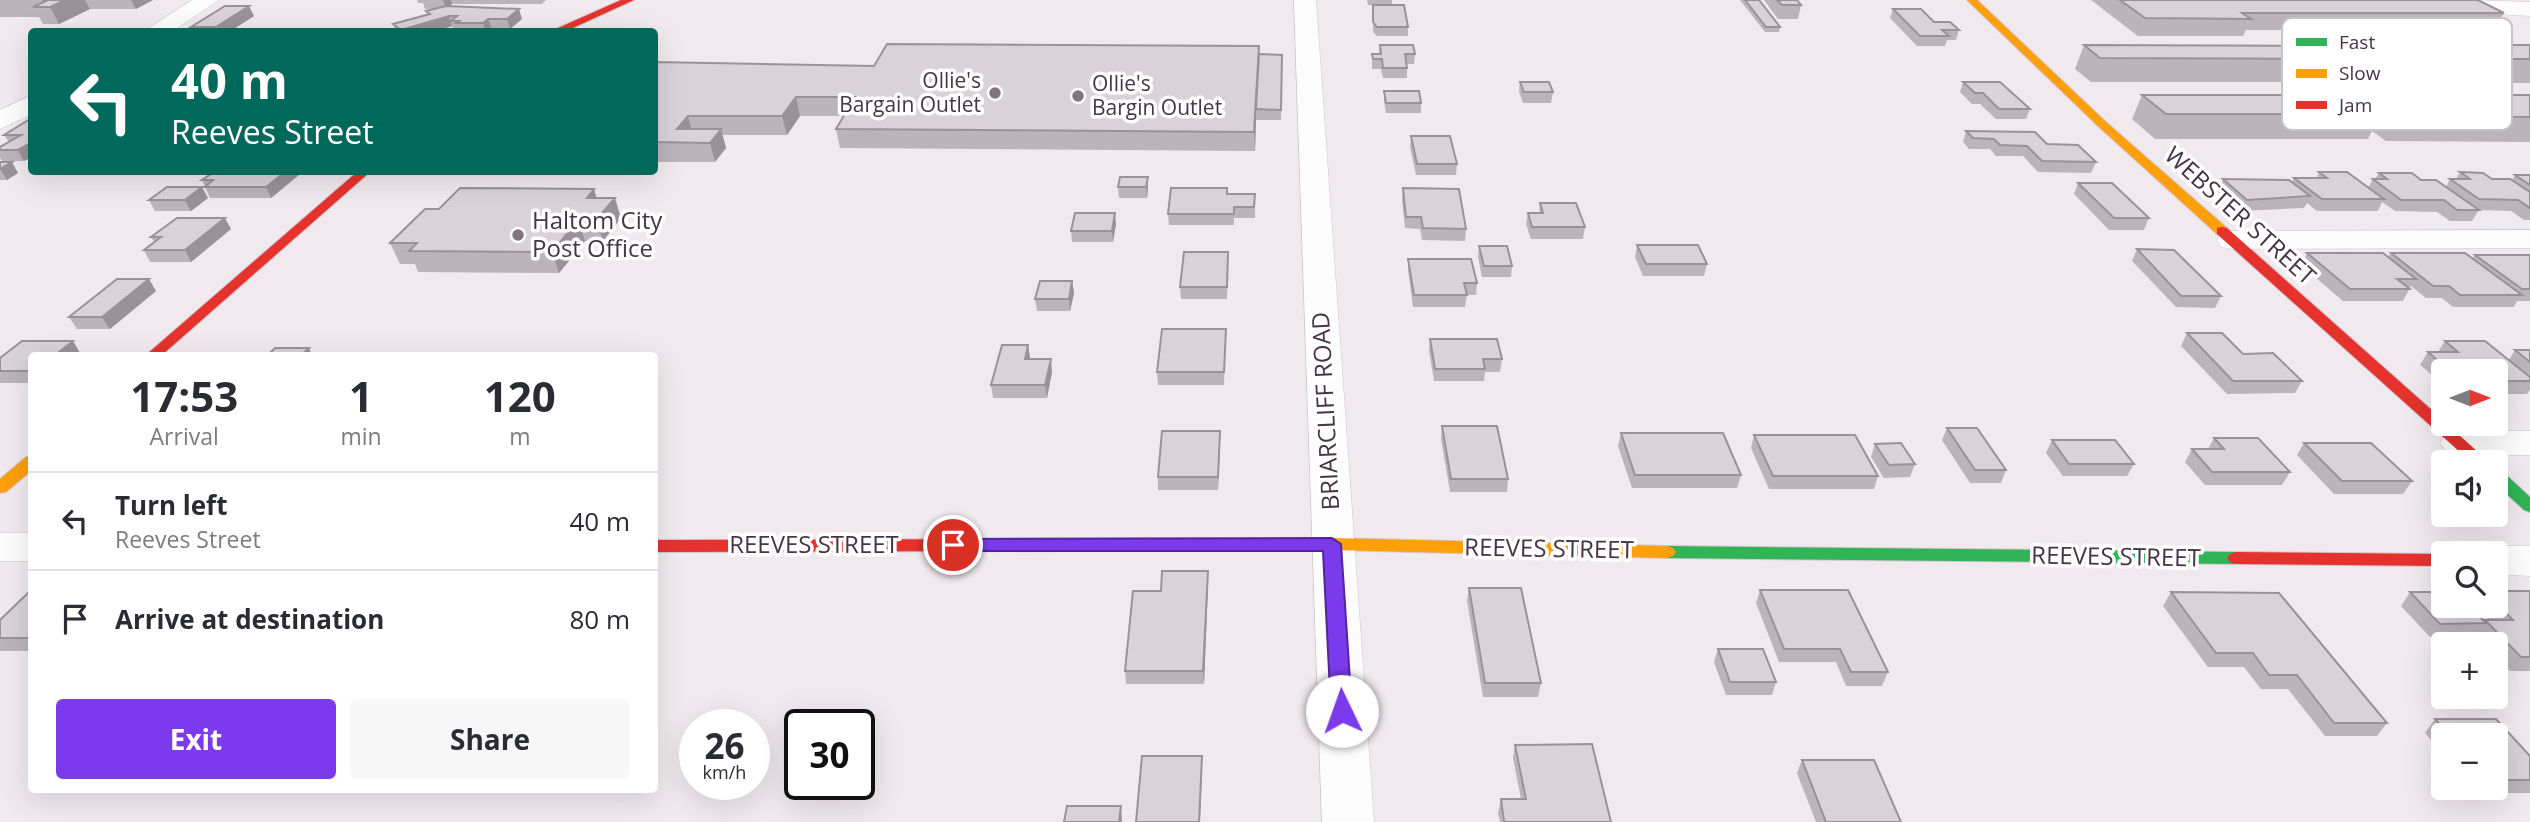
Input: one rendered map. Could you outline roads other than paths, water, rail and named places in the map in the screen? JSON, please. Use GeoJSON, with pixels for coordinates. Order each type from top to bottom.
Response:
{"type":"FeatureCollection","features":[{"type":"Feature","properties":{"kind":"street"},"geometry":{"type":"LineString","coordinates":[[161,28],[208,0]]}},
{"type":"Feature","properties":{"kind":"street"},"geometry":{"type":"LineString","coordinates":[[563,28],[629,0]]}},
{"type":"Feature","properties":{"kind":"street","name":"BRIARCLIFF ROAD"},"geometry":{"type":"LineString","coordinates":[[1305,0],[1348,822]]}},
{"type":"Feature","properties":{"kind":"street","name":"WEBSTER STREET"},"geometry":{"type":"LineString","coordinates":[[1972,0],[2102,124],[2468,450]]}},
{"type":"Feature","properties":{"kind":"street"},"geometry":{"type":"LineString","coordinates":[[2486,0],[2504,9],[2530,9]]}},
{"type":"Feature","properties":{"kind":"street"},"geometry":{"type":"LineString","coordinates":[[0,121],[28,105]]}},
{"type":"Feature","properties":{"kind":"street"},"geometry":{"type":"LineString","coordinates":[[156,352],[361,175]]}},
{"type":"Feature","properties":{"kind":"street"},"geometry":{"type":"LineString","coordinates":[[2232,240],[2530,239]]}},
{"type":"Feature","properties":{"kind":"street"},"geometry":{"type":"LineString","coordinates":[[2483,450],[2530,443]]}},
{"type":"Feature","properties":{"kind":"street"},"geometry":{"type":"LineString","coordinates":[[0,488],[28,464]]}},
{"type":"Feature","properties":{"kind":"street"},"geometry":{"type":"LineString","coordinates":[[2508,486],[2530,506]]}},
{"type":"Feature","properties":{"kind":"street","name":"REEVES STREET"},"geometry":{"type":"LineString","coordinates":[[658,545],[1332,544],[1683,552],[2431,560]]}},
{"type":"Feature","properties":{"kind":"street"},"geometry":{"type":"LineString","coordinates":[[0,547],[28,547]]}},
{"type":"Feature","properties":{"kind":"street"},"geometry":{"type":"LineString","coordinates":[[2508,560],[2530,561]]}},
{"type":"Feature","properties":{"kind":"place","name":"Ollie's Bargain Outlet"},"geometry":{"type":"Point","coordinates":[995,93]}},
{"type":"Feature","properties":{"kind":"place","name":"Ollie's Bargin Outlet"},"geometry":{"type":"Point","coordinates":[1078,96]}},
{"type":"Feature","properties":{"kind":"place","name":"Haltom City Post Office"},"geometry":{"type":"Point","coordinates":[518,235]}}]}
